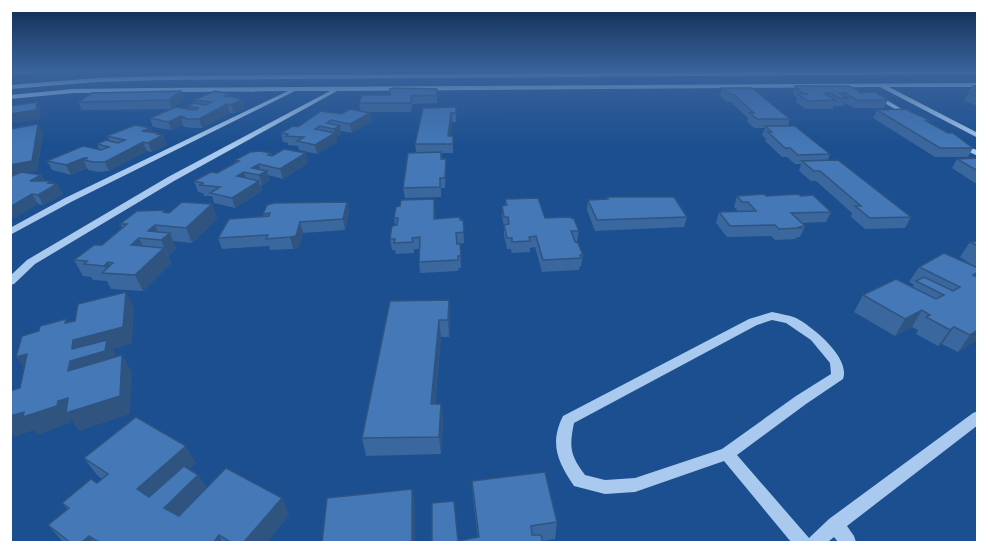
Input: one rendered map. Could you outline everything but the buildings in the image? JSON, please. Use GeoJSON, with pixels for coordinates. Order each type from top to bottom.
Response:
{"type":"FeatureCollection","features":[{"type":"Feature","properties":{"kind":"street"},"geometry":{"type":"LineString","coordinates":[[10,232],[68,200],[282,96]]}},
{"type":"Feature","properties":{"kind":"street"},"geometry":{"type":"LineString","coordinates":[[10,282],[31,262],[325,96]]}},
{"type":"Feature","properties":{"kind":"street"},"geometry":{"type":"LineString","coordinates":[[875,96],[917,120]]}},
{"type":"Feature","properties":{"kind":"street"},"geometry":{"type":"LineString","coordinates":[[902,96],[978,136]]}},
{"type":"Feature","properties":{"kind":"street"},"geometry":{"type":"LineString","coordinates":[[947,137],[978,154]]}},
{"type":"Feature","properties":{"kind":"street"},"geometry":{"type":"LineString","coordinates":[[772,316],[790,320],[815,337],[836,362],[838,376],[727,454],[635,485],[605,487],[580,481],[567,462],[561,445],[568,420],[753,322],[772,316]]}},
{"type":"Feature","properties":{"kind":"street"},"geometry":{"type":"LineString","coordinates":[[816,543],[835,525],[978,417]]}},
{"type":"Feature","properties":{"kind":"street"},"geometry":{"type":"LineString","coordinates":[[727,454],[802,543]]}},
{"type":"Feature","properties":{"kind":"street"},"geometry":{"type":"LineString","coordinates":[[835,525],[848,543]]}}]}
